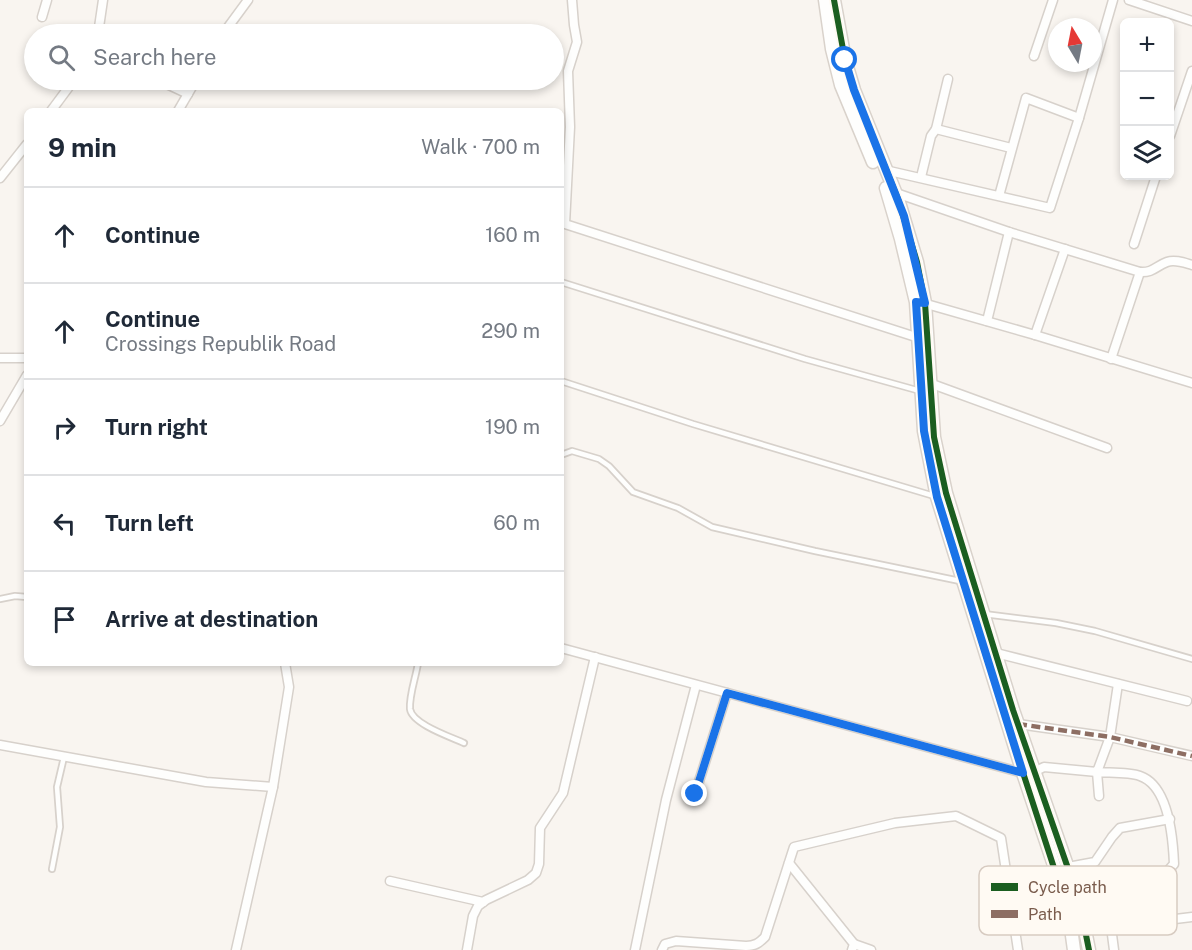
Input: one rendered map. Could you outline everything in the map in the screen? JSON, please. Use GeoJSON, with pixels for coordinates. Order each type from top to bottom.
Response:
{"type":"FeatureCollection","features":[{"type":"Feature","properties":{"kind":"street"},"geometry":{"type":"LineString","coordinates":[[42,17],[47,0]]}},
{"type":"Feature","properties":{"kind":"street"},"geometry":{"type":"LineString","coordinates":[[99,24],[103,0]]}},
{"type":"Feature","properties":{"kind":"street"},"geometry":{"type":"LineString","coordinates":[[230,24],[248,0]]}},
{"type":"Feature","properties":{"kind":"street"},"geometry":{"type":"LineString","coordinates":[[572,0],[577,42],[568,71],[570,127],[565,224],[919,338]]}},
{"type":"Feature","properties":{"kind":"street"},"geometry":{"type":"LineString","coordinates":[[825,0],[832,50],[842,85],[889,196],[921,303],[919,338],[934,437],[939,465],[958,534],[1018,724],[1028,772],[1068,866]]}},
{"type":"Feature","properties":{"kind":"street"},"geometry":{"type":"LineString","coordinates":[[834,0],[845,60],[854,90],[896,193],[911,238],[921,303],[927,388],[924,431],[937,497],[1059,866]]}},
{"type":"Feature","properties":{"kind":"street"},"geometry":{"type":"LineString","coordinates":[[1034,56],[1053,0]]}},
{"type":"Feature","properties":{"kind":"street"},"geometry":{"type":"LineString","coordinates":[[885,170],[1050,208],[1113,0]]}},
{"type":"Feature","properties":{"kind":"street"},"geometry":{"type":"LineString","coordinates":[[1129,0],[1192,21]]}},
{"type":"Feature","properties":{"kind":"street"},"geometry":{"type":"LineString","coordinates":[[1173,126],[1192,71]]}},
{"type":"Feature","properties":{"kind":"street"},"geometry":{"type":"LineString","coordinates":[[921,177],[948,80]]}},
{"type":"Feature","properties":{"kind":"street"},"geometry":{"type":"LineString","coordinates":[[53,108],[67,90]]}},
{"type":"Feature","properties":{"kind":"street"},"geometry":{"type":"LineString","coordinates":[[179,90],[188,94]]}},
{"type":"Feature","properties":{"kind":"street"},"geometry":{"type":"LineString","coordinates":[[180,108],[190,90]]}},
{"type":"Feature","properties":{"kind":"street"},"geometry":{"type":"LineString","coordinates":[[999,196],[1026,98],[1079,118]]}},
{"type":"Feature","properties":{"kind":"street"},"geometry":{"type":"LineString","coordinates":[[936,129],[1011,148]]}},
{"type":"Feature","properties":{"kind":"street"},"geometry":{"type":"LineString","coordinates":[[2,173],[24,147]]}},
{"type":"Feature","properties":{"kind":"street"},"geometry":{"type":"LineString","coordinates":[[1134,244],[1155,180]]}},
{"type":"Feature","properties":{"kind":"street"},"geometry":{"type":"LineString","coordinates":[[896,193],[1140,272],[1154,271],[1172,261],[1192,266]]}},
{"type":"Feature","properties":{"kind":"street"},"geometry":{"type":"LineString","coordinates":[[987,321],[1009,231]]}},
{"type":"Feature","properties":{"kind":"street"},"geometry":{"type":"LineString","coordinates":[[1035,336],[1065,249]]}},
{"type":"Feature","properties":{"kind":"street"},"geometry":{"type":"LineString","coordinates":[[1111,359],[1140,272]]}},
{"type":"Feature","properties":{"kind":"street"},"geometry":{"type":"LineString","coordinates":[[921,303],[1192,384]]}},
{"type":"Feature","properties":{"kind":"street"},"geometry":{"type":"LineString","coordinates":[[0,358],[24,358]]}},
{"type":"Feature","properties":{"kind":"street"},"geometry":{"type":"LineString","coordinates":[[0,421],[24,380]]}},
{"type":"Feature","properties":{"kind":"street"},"geometry":{"type":"LineString","coordinates":[[927,388],[1107,448]]}},
{"type":"Feature","properties":{"kind":"street"},"geometry":{"type":"LineString","coordinates":[[564,649],[1028,772],[1044,767],[1141,776],[1155,788],[1170,819],[1174,864],[1172,866]]}},
{"type":"Feature","properties":{"kind":"street"},"geometry":{"type":"LineString","coordinates":[[996,653],[1187,701]]}},
{"type":"Feature","properties":{"kind":"street"},"geometry":{"type":"LineString","coordinates":[[468,950],[473,916],[478,906],[528,880],[536,873],[539,864],[540,828],[563,793],[595,657]]}},
{"type":"Feature","properties":{"kind":"street"},"geometry":{"type":"LineString","coordinates":[[236,950],[273,787],[289,687],[286,666]]}},
{"type":"Feature","properties":{"kind":"street"},"geometry":{"type":"LineString","coordinates":[[1098,796],[1097,772],[1110,738],[1118,684]]}},
{"type":"Feature","properties":{"kind":"street"},"geometry":{"type":"LineString","coordinates":[[635,950],[666,800],[696,685]]}},
{"type":"Feature","properties":{"kind":"street"},"geometry":{"type":"LineString","coordinates":[[695,794],[727,693]]}},
{"type":"Feature","properties":{"kind":"street"},"geometry":{"type":"LineString","coordinates":[[1018,724],[1110,738],[1192,756]]}},
{"type":"Feature","properties":{"kind":"street"},"geometry":{"type":"LineString","coordinates":[[0,745],[207,783],[273,787]]}},
{"type":"Feature","properties":{"kind":"street"},"geometry":{"type":"LineString","coordinates":[[662,950],[665,944],[676,941],[754,946],[765,937],[794,848],[895,823],[956,816],[1001,838],[1005,866]]}},
{"type":"Feature","properties":{"kind":"street"},"geometry":{"type":"LineString","coordinates":[[1073,866],[1095,862],[1120,828],[1170,819]]}},
{"type":"Feature","properties":{"kind":"street"},"geometry":{"type":"LineString","coordinates":[[789,863],[853,947],[871,950]]}},
{"type":"Feature","properties":{"kind":"street"},"geometry":{"type":"LineString","coordinates":[[390,881],[483,902]]}},
{"type":"Feature","properties":{"kind":"street"},"geometry":{"type":"LineString","coordinates":[[1177,919],[1192,917]]}},
{"type":"Feature","properties":{"kind":"street"},"geometry":{"type":"LineString","coordinates":[[1016,935],[1018,950]]}},
{"type":"Feature","properties":{"kind":"street"},"geometry":{"type":"LineString","coordinates":[[1074,950],[1076,935]]}},
{"type":"Feature","properties":{"kind":"street"},"geometry":{"type":"LineString","coordinates":[[1082,935],[1089,950]]}},
{"type":"Feature","properties":{"kind":"street"},"geometry":{"type":"LineString","coordinates":[[1112,935],[1114,950]]}},
{"type":"Feature","properties":{"kind":"lane"},"geometry":{"type":"LineString","coordinates":[[564,283],[805,359],[927,388]]}},
{"type":"Feature","properties":{"kind":"lane"},"geometry":{"type":"LineString","coordinates":[[564,382],[693,424],[937,497]]}},
{"type":"Feature","properties":{"kind":"lane"},"geometry":{"type":"LineString","coordinates":[[564,454],[572,451],[599,459],[609,466],[633,492],[678,508],[712,527],[963,581]]}},
{"type":"Feature","properties":{"kind":"lane"},"geometry":{"type":"LineString","coordinates":[[0,599],[24,597]]}},
{"type":"Feature","properties":{"kind":"lane"},"geometry":{"type":"LineString","coordinates":[[984,614],[1020,617],[1065,625],[1192,658]]}},
{"type":"Feature","properties":{"kind":"lane"},"geometry":{"type":"LineString","coordinates":[[417,666],[410,706],[411,714],[416,720],[464,743]]}},
{"type":"Feature","properties":{"kind":"lane"},"geometry":{"type":"LineString","coordinates":[[52,869],[60,821],[57,787],[64,757]]}},
{"type":"Feature","properties":{"kind":"marked path"},"geometry":{"type":"LineString","coordinates":[[1018,724],[1110,737],[1192,756]]}},
{"type":"Feature","properties":{"kind":"cycle path"},"geometry":{"type":"LineString","coordinates":[[834,0],[845,60],[854,90],[898,199],[917,262],[925,303],[934,437],[946,493],[1013,710],[1067,866]]}},
{"type":"Feature","properties":{"kind":"cycle path"},"geometry":{"type":"LineString","coordinates":[[959,568],[989,665]]}},
{"type":"Feature","properties":{"kind":"cycle path"},"geometry":{"type":"LineString","coordinates":[[1013,742],[1053,866]]}},
{"type":"Feature","properties":{"kind":"cycle path"},"geometry":{"type":"LineString","coordinates":[[1086,935],[1089,950]]}},
{"type":"Feature","properties":{"kind":"route"},"geometry":{"type":"LineString","coordinates":[[695,794],[727,693],[1023,773],[937,497],[924,431],[916,302],[925,303],[917,262],[898,199],[854,90],[845,60]]}}]}
